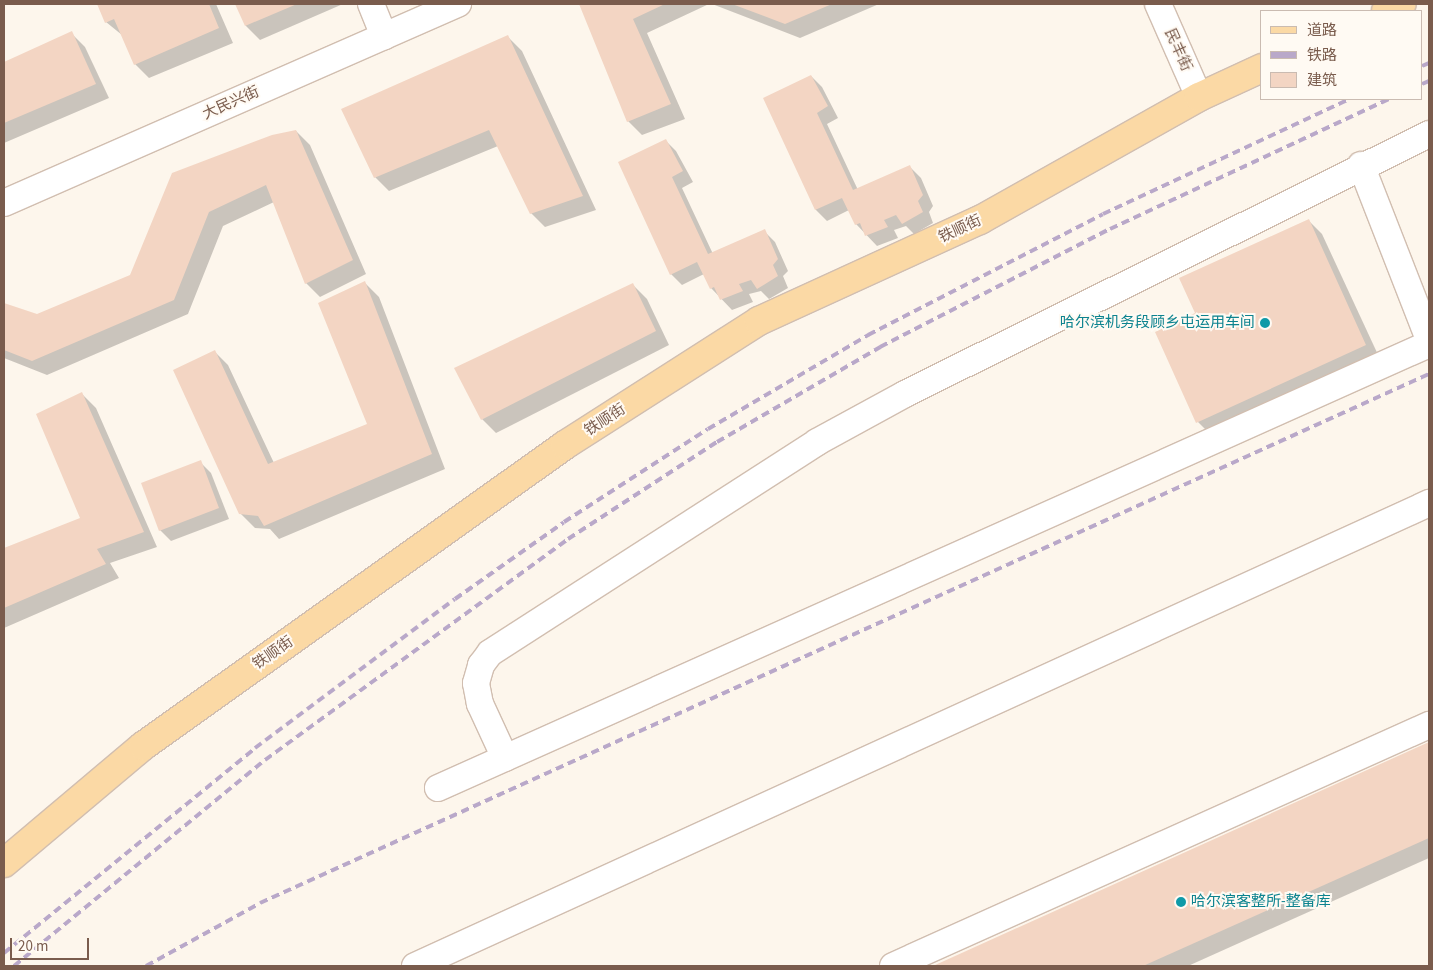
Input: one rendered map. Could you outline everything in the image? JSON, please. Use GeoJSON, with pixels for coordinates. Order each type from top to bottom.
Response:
{"type":"FeatureCollection","features":[{"type":"Feature","properties":{"kind":"main road"},"geometry":{"type":"LineString","coordinates":[[1388,10],[1402,4]]}},
{"type":"Feature","properties":{"kind":"main road","name":"铁顺街"},"geometry":{"type":"LineString","coordinates":[[4,863],[151,740],[565,445],[759,321],[980,220],[1199,97],[1260,69]]}},
{"type":"Feature","properties":{"kind":"street"},"geometry":{"type":"LineString","coordinates":[[370,4],[384,36]]}},
{"type":"Feature","properties":{"kind":"street","name":"大民兴街"},"geometry":{"type":"LineString","coordinates":[[4,203],[458,4]]}},
{"type":"Feature","properties":{"kind":"street","name":"民丰街"},"geometry":{"type":"LineString","coordinates":[[1158,4],[1199,97]]}},
{"type":"Feature","properties":{"kind":"street"},"geometry":{"type":"LineString","coordinates":[[505,758],[480,704],[476,682],[481,664],[490,653],[825,438],[905,394],[1362,165],[1429,134]]}},
{"type":"Feature","properties":{"kind":"street"},"geometry":{"type":"LineString","coordinates":[[1362,165],[1429,339]]}},
{"type":"Feature","properties":{"kind":"street"},"geometry":{"type":"LineString","coordinates":[[438,788],[1429,344]]}},
{"type":"Feature","properties":{"kind":"street"},"geometry":{"type":"LineString","coordinates":[[415,966],[1429,504]]}},
{"type":"Feature","properties":{"kind":"street"},"geometry":{"type":"LineString","coordinates":[[893,966],[1429,725]]}},
{"type":"Feature","properties":{"kind":"building"},"geometry":{"type":"Polygon","coordinates":[[[97,4],[209,4],[219,28],[134,65],[114,19],[105,23],[97,4]]]}},
{"type":"Feature","properties":{"kind":"building"},"geometry":{"type":"Polygon","coordinates":[[[235,4],[297,4],[245,26],[235,4]]]}},
{"type":"Feature","properties":{"kind":"building"},"geometry":{"type":"Polygon","coordinates":[[[579,4],[665,4],[633,19],[671,104],[627,122],[579,4]]]}},
{"type":"Feature","properties":{"kind":"building"},"geometry":{"type":"Polygon","coordinates":[[[732,4],[832,4],[785,24],[732,4]]]}},
{"type":"Feature","properties":{"kind":"building"},"geometry":{"type":"Polygon","coordinates":[[[72,31],[96,84],[4,123],[4,62],[72,31]]]}},
{"type":"Feature","properties":{"kind":"building"},"geometry":{"type":"Polygon","coordinates":[[[508,35],[583,196],[530,214],[489,130],[374,178],[341,109],[508,35]]]}},
{"type":"Feature","properties":{"kind":"building"},"geometry":{"type":"Polygon","coordinates":[[[811,75],[828,106],[817,113],[853,190],[910,165],[923,195],[918,201],[923,212],[902,224],[896,215],[884,220],[888,227],[865,236],[860,223],[855,225],[842,198],[815,210],[763,98],[811,75]]]}},
{"type":"Feature","properties":{"kind":"building"},"geometry":{"type":"Polygon","coordinates":[[[296,130],[353,260],[305,284],[266,185],[209,212],[174,300],[32,361],[4,350],[4,303],[37,314],[130,275],[172,173],[272,135],[296,130]]]}},
{"type":"Feature","properties":{"kind":"building"},"geometry":{"type":"Polygon","coordinates":[[[666,139],[683,171],[672,177],[708,254],[765,229],[778,259],[773,265],[778,276],[757,289],[751,280],[739,284],[743,291],[720,300],[714,287],[710,289],[697,262],[670,275],[618,162],[666,139]]]}},
{"type":"Feature","properties":{"kind":"building","name":"哈尔滨机务段顾乡屯运用车间"},"geometry":{"type":"Polygon","coordinates":[[[1309,219],[1366,345],[1196,423],[1155,332],[1195,313],[1179,278],[1309,219]]]}},
{"type":"Feature","properties":{"kind":"building"},"geometry":{"type":"Polygon","coordinates":[[[365,281],[432,454],[264,526],[258,516],[239,514],[173,370],[215,350],[268,464],[367,424],[318,303],[365,281]]]}},
{"type":"Feature","properties":{"kind":"building"},"geometry":{"type":"Polygon","coordinates":[[[633,283],[656,331],[481,420],[454,368],[633,283]]]}},
{"type":"Feature","properties":{"kind":"building"},"geometry":{"type":"Polygon","coordinates":[[[82,392],[144,532],[97,549],[106,564],[4,608],[4,548],[80,518],[36,414],[82,392]]]}},
{"type":"Feature","properties":{"kind":"building"},"geometry":{"type":"Polygon","coordinates":[[[201,460],[219,508],[159,531],[141,483],[201,460]]]}},
{"type":"Feature","properties":{"kind":"building","name":"哈尔滨客整所-整备库"},"geometry":{"type":"Polygon","coordinates":[[[1429,742],[1429,838],[1143,966],[933,966],[1429,742]]]}},
{"type":"Feature","properties":{"kind":"railway"},"geometry":{"type":"LineString","coordinates":[[1423,66],[1429,63]]}},
{"type":"Feature","properties":{"kind":"railway"},"geometry":{"type":"LineString","coordinates":[[1423,84],[1429,81]]}},
{"type":"Feature","properties":{"kind":"railway"},"geometry":{"type":"LineString","coordinates":[[4,953],[255,748],[455,599],[564,522],[708,429],[868,335],[1103,214],[1348,100]]}},
{"type":"Feature","properties":{"kind":"railway"},"geometry":{"type":"LineString","coordinates":[[14,966],[265,760],[568,539],[717,442],[880,347],[1110,229],[1387,100]]}},
{"type":"Feature","properties":{"kind":"railway"},"geometry":{"type":"LineString","coordinates":[[146,966],[260,903],[1429,374]]}},
{"type":"Feature","properties":{"kind":"place","name":"哈尔滨机务段顾乡屯运用车间"},"geometry":{"type":"Point","coordinates":[1265,323]}},
{"type":"Feature","properties":{"kind":"place","name":"哈尔滨客整所-整备库"},"geometry":{"type":"Point","coordinates":[1181,902]}}]}
